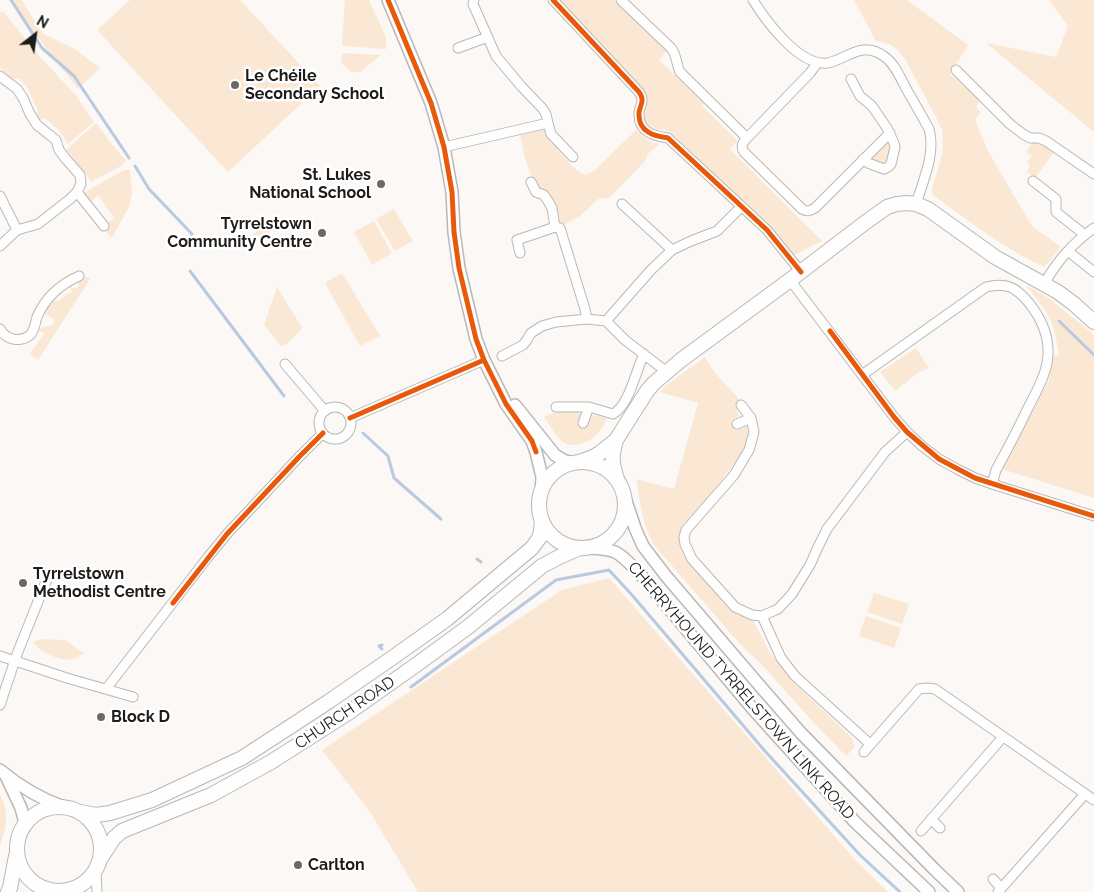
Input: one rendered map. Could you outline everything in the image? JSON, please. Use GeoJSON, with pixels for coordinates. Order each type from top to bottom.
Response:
{"type":"FeatureCollection","features":[{"type":"Feature","properties":{"kind":"main road"},"geometry":{"type":"LineString","coordinates":[[617,479],[612,461],[612,452],[616,440],[647,391],[698,346],[796,276],[887,207],[907,203],[916,204],[928,209],[995,257],[1058,292],[1094,322]]}},
{"type":"Feature","properties":{"kind":"main road"},"geometry":{"type":"LineString","coordinates":[[575,462],[587,462],[601,466],[617,479],[625,498],[625,512],[621,524],[613,536],[602,544],[585,548],[568,546],[548,532],[542,521],[539,507],[541,492],[548,479],[558,469],[575,462],[600,453],[616,440]]}},
{"type":"Feature","properties":{"kind":"main road","name":"CHURCH ROAD"},"geometry":{"type":"LineString","coordinates":[[80,812],[96,815],[110,813],[152,800],[242,758],[376,669],[446,619],[532,548],[540,536],[542,521]]}},
{"type":"Feature","properties":{"kind":"main road","name":"CHURCH ROAD"},"geometry":{"type":"LineString","coordinates":[[101,858],[114,838],[122,831],[211,796],[271,762],[348,713],[424,660],[468,627],[542,566],[559,557],[585,548]]}},
{"type":"Feature","properties":{"kind":"main road"},"geometry":{"type":"LineString","coordinates":[[8,892],[17,854],[19,835],[25,823],[37,813],[50,808],[64,807],[80,812],[95,827],[99,834],[102,850],[96,871],[90,878],[65,891],[48,890],[30,880],[21,868],[17,854]]}},
{"type":"Feature","properties":{"kind":"street"},"geometry":{"type":"LineString","coordinates":[[388,0],[431,103],[444,146],[452,192],[454,232],[459,268],[476,339],[484,360],[506,404],[532,441],[542,477],[541,492]]}},
{"type":"Feature","properties":{"kind":"street"},"geometry":{"type":"LineString","coordinates":[[474,0],[473,4],[496,56],[543,109],[552,134],[573,157]]}},
{"type":"Feature","properties":{"kind":"street"},"geometry":{"type":"LineString","coordinates":[[554,0],[639,92],[642,99],[638,115],[643,129],[653,135],[668,138],[767,230],[862,375],[907,432],[939,459],[975,478],[1094,516]]}},
{"type":"Feature","properties":{"kind":"street"},"geometry":{"type":"LineString","coordinates":[[621,0],[672,48],[676,66],[680,72],[747,138]]}},
{"type":"Feature","properties":{"kind":"street"},"geometry":{"type":"LineString","coordinates":[[753,0],[760,12],[779,34],[805,58],[825,63],[853,52],[864,50],[884,56],[893,65],[929,128],[931,136],[930,158],[916,204]]}},
{"type":"Feature","properties":{"kind":"street"},"geometry":{"type":"LineString","coordinates":[[458,48],[488,37]]}},
{"type":"Feature","properties":{"kind":"street"},"geometry":{"type":"LineString","coordinates":[[816,62],[810,73],[742,145],[744,152],[802,209],[810,211],[814,208],[890,132]]}},
{"type":"Feature","properties":{"kind":"street"},"geometry":{"type":"LineString","coordinates":[[956,70],[1010,124],[1023,134],[1030,138],[1039,138],[1046,141],[1094,174]]}},
{"type":"Feature","properties":{"kind":"street"},"geometry":{"type":"LineString","coordinates":[[0,76],[17,89],[37,125],[56,140],[59,150],[80,175],[81,184],[77,192],[70,199],[38,224],[17,230],[0,246]]}},
{"type":"Feature","properties":{"kind":"street"},"geometry":{"type":"LineString","coordinates":[[851,79],[860,96],[872,106],[890,132],[895,147],[891,164],[888,167],[876,166],[863,159]]}},
{"type":"Feature","properties":{"kind":"street"},"geometry":{"type":"LineString","coordinates":[[444,146],[548,123]]}},
{"type":"Feature","properties":{"kind":"street"},"geometry":{"type":"LineString","coordinates":[[1032,181],[1056,199],[1056,212],[1080,231],[1083,236]]}},
{"type":"Feature","properties":{"kind":"street"},"geometry":{"type":"LineString","coordinates":[[531,182],[536,192],[544,195],[552,208],[555,227]]}},
{"type":"Feature","properties":{"kind":"street"},"geometry":{"type":"LineString","coordinates":[[77,192],[104,226]]}},
{"type":"Feature","properties":{"kind":"street"},"geometry":{"type":"LineString","coordinates":[[0,196],[17,230]]}},
{"type":"Feature","properties":{"kind":"street"},"geometry":{"type":"LineString","coordinates":[[622,204],[672,250]]}},
{"type":"Feature","properties":{"kind":"street"},"geometry":{"type":"LineString","coordinates":[[606,321],[651,270],[672,250],[718,231],[741,207]]}},
{"type":"Feature","properties":{"kind":"street"},"geometry":{"type":"LineString","coordinates":[[520,253],[516,240],[555,227],[560,228],[587,318]]}},
{"type":"Feature","properties":{"kind":"street"},"geometry":{"type":"LineString","coordinates":[[1044,284],[1068,251],[1077,241],[1094,228]]}},
{"type":"Feature","properties":{"kind":"street"},"geometry":{"type":"LineString","coordinates":[[1068,251],[1094,272]]}},
{"type":"Feature","properties":{"kind":"street"},"geometry":{"type":"LineString","coordinates":[[0,329],[8,338],[17,340],[29,336],[34,329],[40,310],[52,294],[62,285],[79,276]]}},
{"type":"Feature","properties":{"kind":"street"},"geometry":{"type":"LineString","coordinates":[[862,375],[986,287],[996,284],[1016,289],[1037,312],[1043,323],[1048,355],[1046,368],[1039,386],[996,470],[992,484]]}},
{"type":"Feature","properties":{"kind":"street"},"geometry":{"type":"LineString","coordinates":[[502,356],[523,345],[531,332],[542,326],[587,318],[606,321],[625,340],[667,372]]}},
{"type":"Feature","properties":{"kind":"street"},"geometry":{"type":"LineString","coordinates":[[556,407],[589,407],[613,414],[618,412],[626,398],[644,354]]}},
{"type":"Feature","properties":{"kind":"street"},"geometry":{"type":"LineString","coordinates":[[350,418],[484,360]]}},
{"type":"Feature","properties":{"kind":"street"},"geometry":{"type":"LineString","coordinates":[[285,364],[325,411]]}},
{"type":"Feature","properties":{"kind":"street"},"geometry":{"type":"LineString","coordinates":[[496,383],[555,455],[563,460],[575,462]]}},
{"type":"Feature","properties":{"kind":"street"},"geometry":{"type":"LineString","coordinates":[[741,405],[750,418],[754,432],[749,450],[734,475],[686,530],[684,544],[692,559],[734,606],[752,615],[762,616],[778,609],[792,594],[810,565],[827,529],[885,452],[907,432]]}},
{"type":"Feature","properties":{"kind":"street"},"geometry":{"type":"LineString","coordinates":[[583,423],[589,407]]}},
{"type":"Feature","properties":{"kind":"street"},"geometry":{"type":"LineString","coordinates":[[329,408],[344,410],[351,423],[348,433],[338,439],[333,439],[323,434],[319,424],[325,411],[329,408]]}},
{"type":"Feature","properties":{"kind":"street"},"geometry":{"type":"LineString","coordinates":[[737,424],[750,418]]}},
{"type":"Feature","properties":{"kind":"street"},"geometry":{"type":"LineString","coordinates":[[106,689],[227,534],[323,434]]}},
{"type":"Feature","properties":{"kind":"street","name":"CHERRYHOUND TYRRELSTOWN LINK ROAD"},"geometry":{"type":"LineString","coordinates":[[625,498],[643,546],[666,576],[801,733],[921,857],[958,892]]}},
{"type":"Feature","properties":{"kind":"street","name":"CHERRYHOUND TYRRELSTOWN LINK ROAD"},"geometry":{"type":"LineString","coordinates":[[585,548],[608,549],[620,553],[640,574],[752,708],[855,822],[929,892]]}},
{"type":"Feature","properties":{"kind":"street"},"geometry":{"type":"LineString","coordinates":[[0,705],[15,661],[48,578]]}},
{"type":"Feature","properties":{"kind":"street"},"geometry":{"type":"LineString","coordinates":[[762,616],[781,658],[795,676],[870,744]]}},
{"type":"Feature","properties":{"kind":"street"},"geometry":{"type":"LineString","coordinates":[[0,656],[133,697]]}},
{"type":"Feature","properties":{"kind":"street"},"geometry":{"type":"LineString","coordinates":[[864,752],[920,689],[927,688],[936,690],[1094,800]]}},
{"type":"Feature","properties":{"kind":"street"},"geometry":{"type":"LineString","coordinates":[[921,831],[1003,736]]}},
{"type":"Feature","properties":{"kind":"street"},"geometry":{"type":"LineString","coordinates":[[3,773],[45,799],[64,807]]}},
{"type":"Feature","properties":{"kind":"street"},"geometry":{"type":"LineString","coordinates":[[3,773],[21,808],[25,823]]}},
{"type":"Feature","properties":{"kind":"street"},"geometry":{"type":"LineString","coordinates":[[993,879],[999,890],[1085,794]]}},
{"type":"Feature","properties":{"kind":"street"},"geometry":{"type":"LineString","coordinates":[[931,820],[940,828]]}},
{"type":"Feature","properties":{"kind":"street"},"geometry":{"type":"LineString","coordinates":[[96,871],[97,892]]}},
{"type":"Feature","properties":{"kind":"shaded area"},"geometry":{"type":"Polygon","coordinates":[[[9,0],[22,0],[42,33],[75,49],[100,68],[78,89],[9,0]]]}},
{"type":"Feature","properties":{"kind":"shaded area","name":"Le Chéile Secondary School"},"geometry":{"type":"Polygon","coordinates":[[[130,0],[240,0],[320,86],[228,172],[97,30],[130,0]]]}},
{"type":"Feature","properties":{"kind":"shaded area"},"geometry":{"type":"Polygon","coordinates":[[[345,0],[369,0],[386,37],[386,49],[342,46],[345,0]]]}},
{"type":"Feature","properties":{"kind":"shaded area"},"geometry":{"type":"Polygon","coordinates":[[[560,0],[614,0],[667,50],[659,60],[705,102],[702,106],[738,141],[730,149],[822,241],[794,255],[757,214],[669,131],[657,129],[649,125],[644,119],[642,111],[645,96],[642,88],[560,0]]]}},
{"type":"Feature","properties":{"kind":"shaded area"},"geometry":{"type":"Polygon","coordinates":[[[854,0],[907,0],[968,45],[950,74],[981,100],[976,107],[981,112],[975,120],[989,153],[1032,226],[1061,247],[1044,267],[1000,243],[933,195],[932,189],[942,154],[942,130],[905,59],[897,49],[889,44],[876,41],[854,0]]]}},
{"type":"Feature","properties":{"kind":"shaded area"},"geometry":{"type":"Polygon","coordinates":[[[1049,0],[1094,0],[1094,132],[986,43],[1056,57],[1068,26],[1049,0]]]}},
{"type":"Feature","properties":{"kind":"shaded area"},"geometry":{"type":"Polygon","coordinates":[[[3,11],[39,56],[75,94],[94,122],[68,144],[61,133],[49,121],[45,118],[40,120],[36,114],[38,111],[27,87],[19,78],[13,79],[7,76],[0,67],[0,13],[3,11]]]}},
{"type":"Feature","properties":{"kind":"shaded area"},"geometry":{"type":"Polygon","coordinates":[[[342,53],[380,56],[360,72],[354,72],[341,62],[342,53]]]}},
{"type":"Feature","properties":{"kind":"shaded area"},"geometry":{"type":"Polygon","coordinates":[[[96,123],[126,160],[121,166],[91,182],[66,150],[96,123]]]}},
{"type":"Feature","properties":{"kind":"shaded area"},"geometry":{"type":"Polygon","coordinates":[[[544,129],[568,161],[585,175],[594,171],[636,130],[650,142],[659,144],[609,198],[598,199],[580,216],[560,227],[553,200],[548,193],[538,187],[531,176],[520,135],[544,129]]]}},
{"type":"Feature","properties":{"kind":"shaded area"},"geometry":{"type":"Polygon","coordinates":[[[1034,140],[1040,144],[1042,142],[1055,151],[1035,178],[1027,172],[1030,166],[1027,163],[1032,156],[1026,152],[1034,140]]]}},
{"type":"Feature","properties":{"kind":"shaded area"},"geometry":{"type":"Polygon","coordinates":[[[886,141],[891,146],[887,162],[885,164],[871,160],[869,158],[886,141]]]}},
{"type":"Feature","properties":{"kind":"shaded area"},"geometry":{"type":"Polygon","coordinates":[[[124,170],[130,170],[132,192],[129,207],[112,238],[102,228],[114,218],[98,195],[91,202],[83,193],[124,170]]]}},
{"type":"Feature","properties":{"kind":"shaded area"},"geometry":{"type":"Polygon","coordinates":[[[394,209],[413,241],[395,251],[376,219],[394,209]]]}},
{"type":"Feature","properties":{"kind":"shaded area"},"geometry":{"type":"Polygon","coordinates":[[[374,221],[392,253],[372,265],[354,232],[374,221]]]}},
{"type":"Feature","properties":{"kind":"shaded area"},"geometry":{"type":"Polygon","coordinates":[[[258,230],[271,231],[264,241],[245,243],[258,230]]]}},
{"type":"Feature","properties":{"kind":"shaded area"},"geometry":{"type":"Polygon","coordinates":[[[342,273],[380,336],[360,346],[325,283],[342,273]]]}},
{"type":"Feature","properties":{"kind":"shaded area"},"geometry":{"type":"Polygon","coordinates":[[[87,277],[90,279],[38,360],[30,354],[44,333],[38,330],[51,326],[54,322],[53,318],[41,312],[53,297],[58,302],[72,292],[69,284],[74,289],[79,286],[78,280],[80,278],[87,277]]]}},
{"type":"Feature","properties":{"kind":"shaded area"},"geometry":{"type":"Polygon","coordinates":[[[1026,285],[1050,299],[1094,335],[1094,498],[1002,469],[1049,380],[1053,357],[1059,355],[1055,332],[1050,319],[1026,285]]]}},
{"type":"Feature","properties":{"kind":"shaded area"},"geometry":{"type":"Polygon","coordinates":[[[277,287],[302,328],[287,344],[281,346],[264,325],[277,287]]]}},
{"type":"Feature","properties":{"kind":"shaded area"},"geometry":{"type":"Polygon","coordinates":[[[916,348],[929,368],[919,372],[895,391],[880,372],[916,348]]]}},
{"type":"Feature","properties":{"kind":"shaded area"},"geometry":{"type":"Polygon","coordinates":[[[705,357],[715,373],[740,400],[736,406],[739,416],[731,421],[734,427],[746,426],[749,434],[748,441],[741,455],[709,496],[683,524],[679,536],[683,552],[737,614],[753,620],[769,651],[791,680],[852,738],[855,747],[846,756],[762,665],[739,643],[654,545],[646,528],[636,479],[674,489],[698,403],[660,392],[705,357]]]}},
{"type":"Feature","properties":{"kind":"shaded area"},"geometry":{"type":"Polygon","coordinates":[[[569,411],[579,413],[581,416],[578,423],[587,427],[594,416],[607,419],[598,433],[590,440],[580,444],[568,445],[558,437],[544,417],[553,413],[569,411]]]}},
{"type":"Feature","properties":{"kind":"shaded area"},"geometry":{"type":"Polygon","coordinates":[[[609,578],[856,861],[888,892],[418,892],[370,812],[322,750],[562,590],[609,578]]]}},
{"type":"Feature","properties":{"kind":"shaded area"},"geometry":{"type":"Polygon","coordinates":[[[874,593],[909,604],[902,624],[867,612],[874,593]]]}},
{"type":"Feature","properties":{"kind":"shaded area"},"geometry":{"type":"Polygon","coordinates":[[[866,616],[901,628],[894,648],[859,636],[866,616]]]}},
{"type":"Feature","properties":{"kind":"shaded area"},"geometry":{"type":"Polygon","coordinates":[[[42,639],[65,640],[84,653],[68,660],[56,658],[40,649],[33,642],[42,639]]]}},
{"type":"Feature","properties":{"kind":"shaded area"},"geometry":{"type":"Polygon","coordinates":[[[0,795],[5,807],[6,820],[0,846],[0,795]]]}},
{"type":"Feature","properties":{"kind":"waterway"},"geometry":{"type":"LineString","coordinates":[[11,0],[42,48],[74,76],[129,158]]}},
{"type":"Feature","properties":{"kind":"waterway"},"geometry":{"type":"LineString","coordinates":[[135,166],[149,189],[192,234],[187,246]]}},
{"type":"Feature","properties":{"kind":"waterway"},"geometry":{"type":"LineString","coordinates":[[190,271],[284,396]]}},
{"type":"Feature","properties":{"kind":"waterway"},"geometry":{"type":"LineString","coordinates":[[1059,321],[1094,355]]}},
{"type":"Feature","properties":{"kind":"waterway"},"geometry":{"type":"LineString","coordinates":[[363,433],[388,456],[394,478],[441,519]]}},
{"type":"Feature","properties":{"kind":"waterway"},"geometry":{"type":"LineString","coordinates":[[477,559],[481,562]]}},
{"type":"Feature","properties":{"kind":"waterway"},"geometry":{"type":"LineString","coordinates":[[411,687],[556,580],[609,570],[764,750],[860,855],[900,892]]}},
{"type":"Feature","properties":{"kind":"waterway"},"geometry":{"type":"LineString","coordinates":[[382,645],[379,646],[382,649]]}},
{"type":"Feature","properties":{"kind":"cycle path"},"geometry":{"type":"LineString","coordinates":[[388,0],[431,103],[444,147],[452,192],[454,232],[459,268],[476,339],[484,360],[506,404],[532,441],[536,452]]}},
{"type":"Feature","properties":{"kind":"cycle path"},"geometry":{"type":"LineString","coordinates":[[553,0],[639,92],[642,97],[639,113],[640,121],[644,129],[658,136],[668,138],[767,230],[801,272]]}},
{"type":"Feature","properties":{"kind":"cycle path"},"geometry":{"type":"LineString","coordinates":[[830,331],[894,417],[907,432],[939,459],[975,478],[1094,516]]}},
{"type":"Feature","properties":{"kind":"cycle path"},"geometry":{"type":"LineString","coordinates":[[350,418],[484,360]]}},
{"type":"Feature","properties":{"kind":"cycle path"},"geometry":{"type":"LineString","coordinates":[[173,603],[227,534],[323,433]]}},
{"type":"Feature","properties":{"kind":"place","name":"Le Chéile Secondary School"},"geometry":{"type":"Point","coordinates":[235,85]}},
{"type":"Feature","properties":{"kind":"place","name":"St. Lukes National School"},"geometry":{"type":"Point","coordinates":[381,184]}},
{"type":"Feature","properties":{"kind":"place","name":"Tyrrelstown Community Centre"},"geometry":{"type":"Point","coordinates":[322,233]}},
{"type":"Feature","properties":{"kind":"place","name":"Tyrrelstown Methodist Centre"},"geometry":{"type":"Point","coordinates":[23,583]}},
{"type":"Feature","properties":{"kind":"place","name":"Block D"},"geometry":{"type":"Point","coordinates":[101,717]}},
{"type":"Feature","properties":{"kind":"place","name":"Carlton"},"geometry":{"type":"Point","coordinates":[298,865]}}]}
